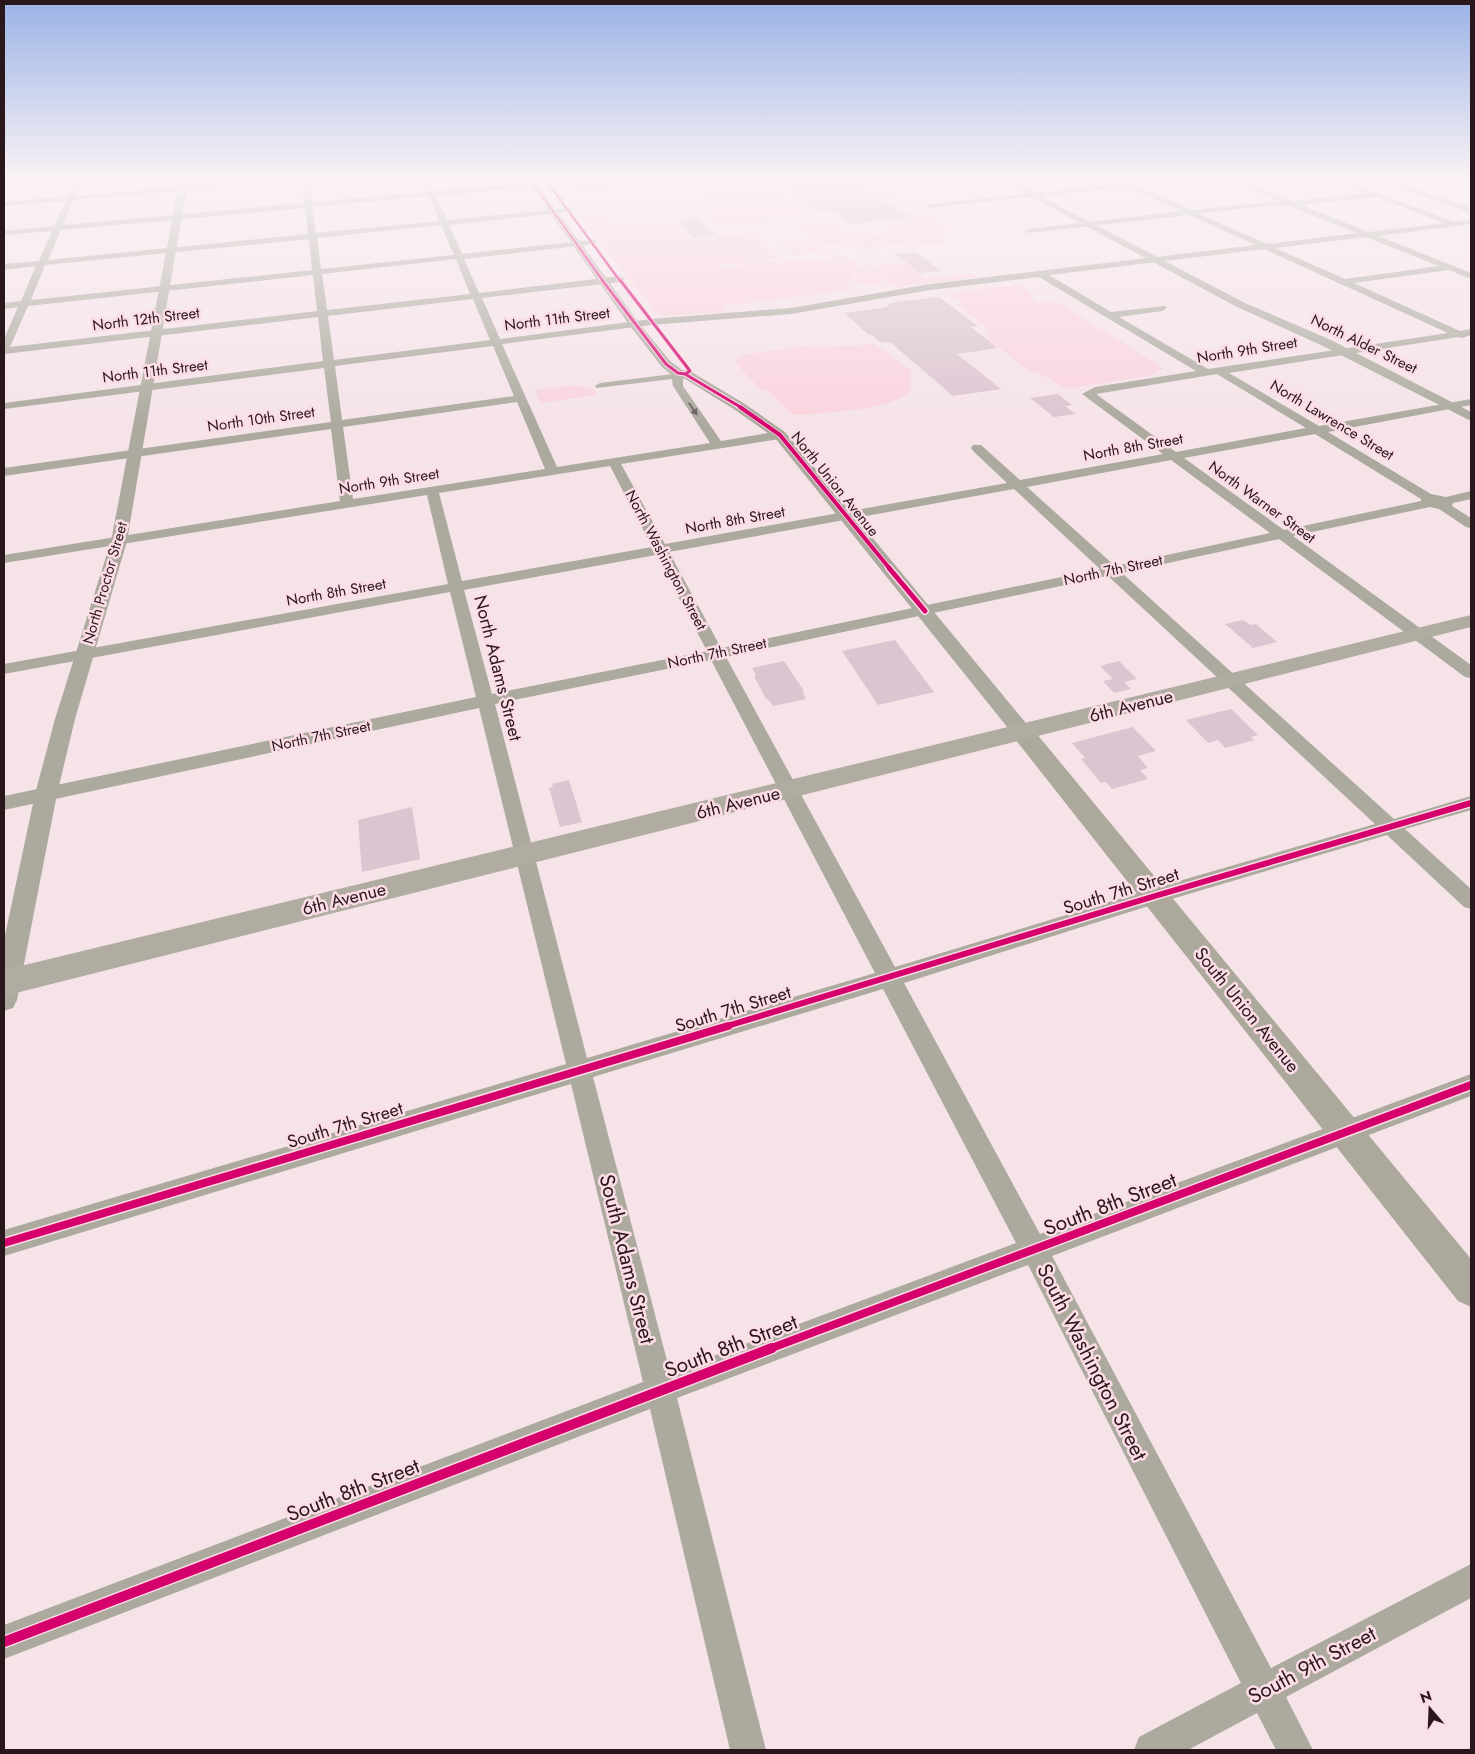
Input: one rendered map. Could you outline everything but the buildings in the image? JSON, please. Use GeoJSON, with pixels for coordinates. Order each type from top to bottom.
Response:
{"type":"FeatureCollection","features":[{"type":"Feature","properties":{"kind":"main road","name":"6th Avenue"},"geometry":{"type":"LineString","coordinates":[[5,989],[524,855],[1471,621]]}},
{"type":"Feature","properties":{"kind":"main road","name":"South Union Avenue"},"geometry":{"type":"LineString","coordinates":[[1023,733],[1471,1288]]}},
{"type":"Feature","properties":{"kind":"street"},"geometry":{"type":"LineString","coordinates":[[4,267],[64,261]]}},
{"type":"Feature","properties":{"kind":"street","name":"North Proctor Street"},"geometry":{"type":"LineString","coordinates":[[5,989],[46,794],[65,719],[119,541],[169,261]]}},
{"type":"Feature","properties":{"kind":"street"},"geometry":{"type":"LineString","coordinates":[[315,261],[347,504]]}},
{"type":"Feature","properties":{"kind":"street"},"geometry":{"type":"LineString","coordinates":[[4,306],[417,261]]}},
{"type":"Feature","properties":{"kind":"street"},"geometry":{"type":"LineString","coordinates":[[462,261],[553,472]]}},
{"type":"Feature","properties":{"kind":"street","name":"North Union Avenue"},"geometry":{"type":"LineString","coordinates":[[590,261],[634,324],[666,364],[678,373],[685,374],[748,412],[780,435],[1023,733]]}},
{"type":"Feature","properties":{"kind":"street"},"geometry":{"type":"LineString","coordinates":[[607,261],[651,322],[690,371],[678,378],[678,386],[718,445]]}},
{"type":"Feature","properties":{"kind":"street","name":"North 11th Street"},"geometry":{"type":"LineString","coordinates":[[4,406],[634,324],[791,310],[906,290],[1139,261]]}},
{"type":"Feature","properties":{"kind":"street","name":"North Alder Street"},"geometry":{"type":"LineString","coordinates":[[1158,261],[1241,305],[1345,352],[1471,417]]}},
{"type":"Feature","properties":{"kind":"street"},"geometry":{"type":"LineString","coordinates":[[1298,261],[1466,333],[1471,339]]}},
{"type":"Feature","properties":{"kind":"street"},"geometry":{"type":"LineString","coordinates":[[1434,261],[1471,276]]}},
{"type":"Feature","properties":{"kind":"street"},"geometry":{"type":"LineString","coordinates":[[4,350],[43,263]]}},
{"type":"Feature","properties":{"kind":"street"},"geometry":{"type":"LineString","coordinates":[[1344,282],[1471,264]]}},
{"type":"Feature","properties":{"kind":"street"},"geometry":{"type":"LineString","coordinates":[[1039,273],[1206,373]]}},
{"type":"Feature","properties":{"kind":"street","name":"North 12th Street"},"geometry":{"type":"LineString","coordinates":[[4,350],[620,279]]}},
{"type":"Feature","properties":{"kind":"street"},"geometry":{"type":"LineString","coordinates":[[1109,315],[1162,308]]}},
{"type":"Feature","properties":{"kind":"street","name":"North 9th Street"},"geometry":{"type":"LineString","coordinates":[[1088,394],[1095,390],[1466,333]]}},
{"type":"Feature","properties":{"kind":"street","name":"North Lawrence Street"},"geometry":{"type":"LineString","coordinates":[[1219,371],[1471,524]]}},
{"type":"Feature","properties":{"kind":"street"},"geometry":{"type":"LineString","coordinates":[[600,386],[685,374]]}},
{"type":"Feature","properties":{"kind":"street","name":"North Warner Street"},"geometry":{"type":"LineString","coordinates":[[1088,394],[1471,673]]}},
{"type":"Feature","properties":{"kind":"street","name":"North 10th Street"},"geometry":{"type":"LineString","coordinates":[[4,472],[522,398]]}},
{"type":"Feature","properties":{"kind":"street","name":"North 8th Street"},"geometry":{"type":"LineString","coordinates":[[4,669],[1471,402]]}},
{"type":"Feature","properties":{"kind":"street","name":"North 9th Street"},"geometry":{"type":"LineString","coordinates":[[4,559],[780,435]]}},
{"type":"Feature","properties":{"kind":"street"},"geometry":{"type":"LineString","coordinates":[[977,448],[1471,901]]}},
{"type":"Feature","properties":{"kind":"street","name":"North Washington Street"},"geometry":{"type":"LineString","coordinates":[[614,462],[789,790]]}},
{"type":"Feature","properties":{"kind":"street","name":"North Adams Street"},"geometry":{"type":"LineString","coordinates":[[432,491],[524,855]]}},
{"type":"Feature","properties":{"kind":"street","name":"North 7th Street"},"geometry":{"type":"LineString","coordinates":[[4,803],[1471,495]]}},
{"type":"Feature","properties":{"kind":"street","name":"South Washington Street"},"geometry":{"type":"LineString","coordinates":[[789,790],[1034,1249],[1295,1750]]}},
{"type":"Feature","properties":{"kind":"street","name":"South 7th Street"},"geometry":{"type":"LineString","coordinates":[[4,1243],[889,978],[1155,896],[1471,803]]}},
{"type":"Feature","properties":{"kind":"street","name":"South Adams Street"},"geometry":{"type":"LineString","coordinates":[[524,855],[660,1390],[748,1750]]}},
{"type":"Feature","properties":{"kind":"street","name":"South 8th Street"},"geometry":{"type":"LineString","coordinates":[[4,1642],[660,1390],[1346,1133],[1471,1084]]}},
{"type":"Feature","properties":{"kind":"street","name":"South 9th Street"},"geometry":{"type":"LineString","coordinates":[[1152,1750],[1471,1580]]}},
{"type":"Feature","properties":{"kind":"shaded area"},"geometry":{"type":"Polygon","coordinates":[[[615,261],[757,261],[720,265],[721,267],[717,269],[784,261],[822,261],[836,263],[849,269],[855,280],[846,287],[849,290],[723,306],[728,312],[659,316],[615,261]]]}},
{"type":"Feature","properties":{"kind":"shaded area"},"geometry":{"type":"Polygon","coordinates":[[[835,261],[854,262],[885,284],[876,286],[857,283],[858,278],[852,269],[835,261]]]}},
{"type":"Feature","properties":{"kind":"shaded area"},"geometry":{"type":"Polygon","coordinates":[[[906,263],[927,278],[971,273],[977,277],[897,287],[892,286],[865,267],[906,263]]]}},
{"type":"Feature","properties":{"kind":"shaded area"},"geometry":{"type":"Polygon","coordinates":[[[1022,285],[1032,295],[1035,303],[1054,300],[1164,368],[1148,376],[1066,389],[1038,372],[1033,373],[1026,369],[987,338],[989,336],[986,328],[957,304],[963,303],[949,295],[961,291],[1022,285]]]}},
{"type":"Feature","properties":{"kind":"shaded area"},"geometry":{"type":"Polygon","coordinates":[[[874,344],[911,370],[910,389],[903,396],[891,402],[856,410],[793,415],[768,391],[760,389],[734,361],[741,355],[806,346],[815,348],[874,344]]]}},
{"type":"Feature","properties":{"kind":"shaded area"},"geometry":{"type":"Polygon","coordinates":[[[571,386],[593,388],[597,395],[540,403],[535,390],[571,386]]]}},
{"type":"Feature","properties":{"kind":"cycle path"},"geometry":{"type":"LineString","coordinates":[[589,261],[634,324],[666,364],[678,373],[685,374],[740,407],[780,435],[925,611]]}},
{"type":"Feature","properties":{"kind":"cycle path"},"geometry":{"type":"LineString","coordinates":[[606,261],[690,371],[685,374]]}},
{"type":"Feature","properties":{"kind":"cycle path"},"geometry":{"type":"LineString","coordinates":[[4,1243],[889,978],[1155,896],[1471,803]]}},
{"type":"Feature","properties":{"kind":"cycle path"},"geometry":{"type":"LineString","coordinates":[[4,1642],[660,1390],[1471,1085]]}}]}
